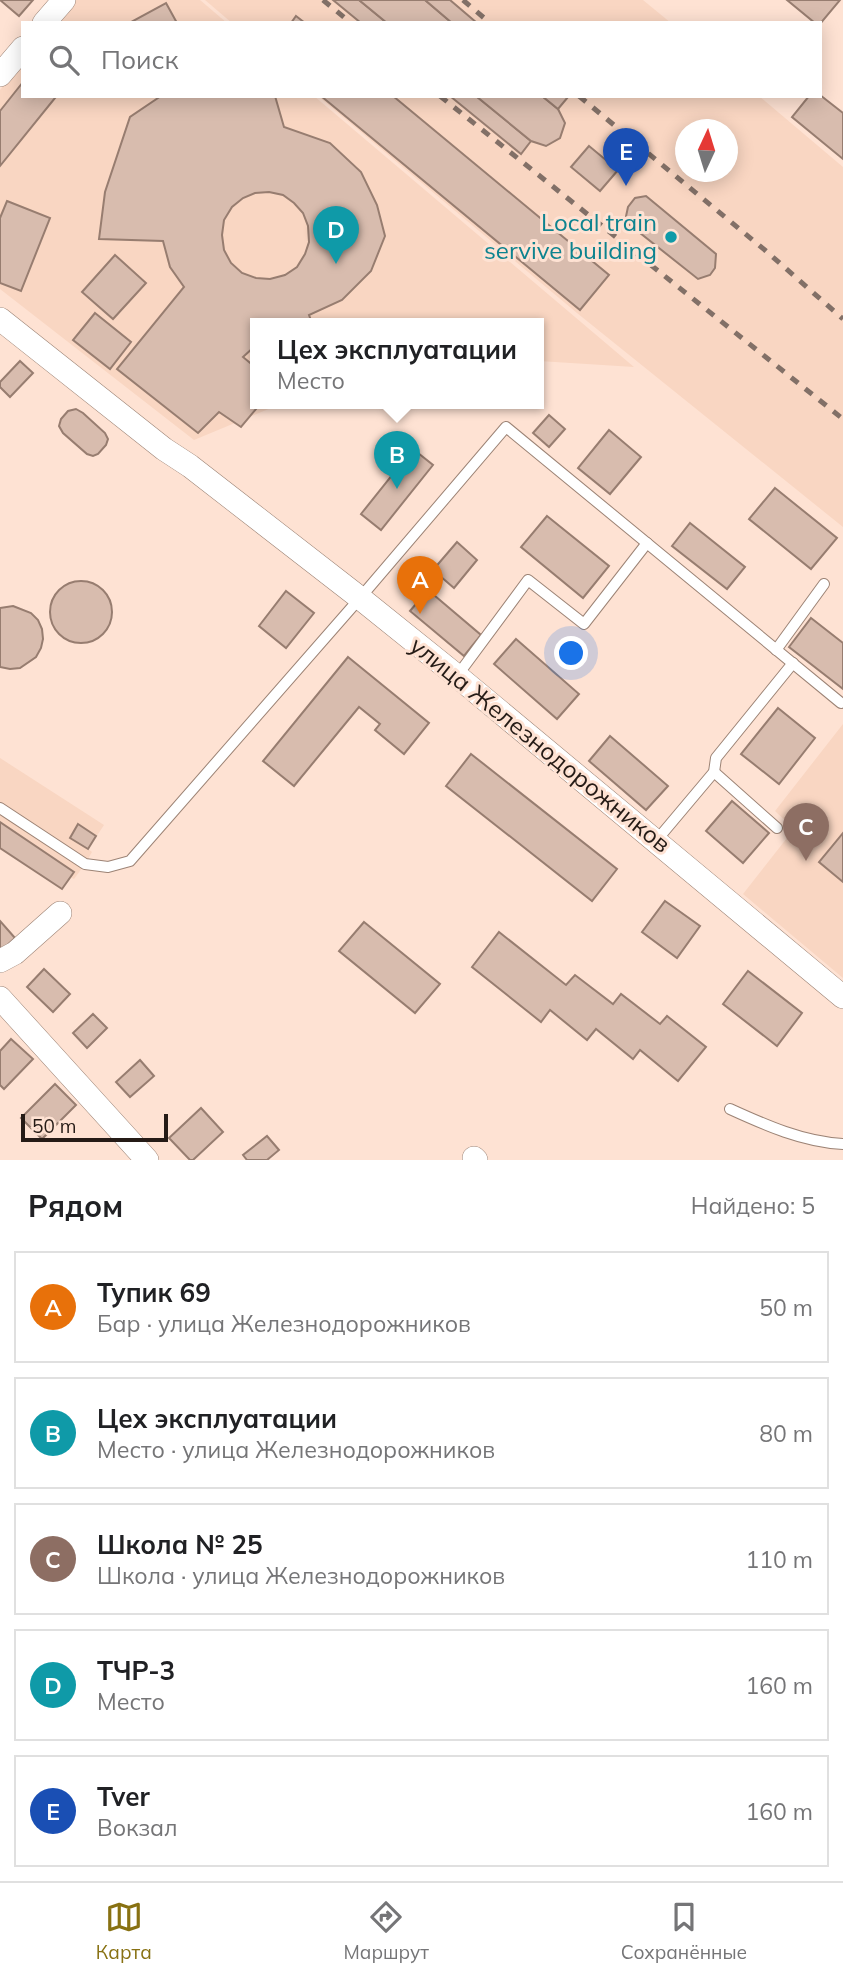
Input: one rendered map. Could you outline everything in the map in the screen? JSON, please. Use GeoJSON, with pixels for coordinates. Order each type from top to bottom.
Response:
{"type":"FeatureCollection","features":[{"type":"Feature","properties":{"kind":"street"},"geometry":{"type":"LineString","coordinates":[[46,21],[64,0]]}},
{"type":"Feature","properties":{"kind":"street"},"geometry":{"type":"LineString","coordinates":[[0,75],[21,50]]}},
{"type":"Feature","properties":{"kind":"street","name":"улица Железнодорожников"},"geometry":{"type":"LineString","coordinates":[[0,319],[457,676],[843,997]]}},
{"type":"Feature","properties":{"kind":"street"},"geometry":{"type":"LineString","coordinates":[[0,961],[15,953],[60,913]]}},
{"type":"Feature","properties":{"kind":"street"},"geometry":{"type":"LineString","coordinates":[[0,998],[147,1160]]}},
{"type":"Feature","properties":{"kind":"lane"},"geometry":{"type":"LineString","coordinates":[[0,808],[85,864],[108,867],[130,861],[506,427],[841,703]]}},
{"type":"Feature","properties":{"kind":"lane"},"geometry":{"type":"LineString","coordinates":[[457,676],[528,580],[584,624],[647,544]]}},
{"type":"Feature","properties":{"kind":"lane"},"geometry":{"type":"LineString","coordinates":[[776,650],[824,584]]}},
{"type":"Feature","properties":{"kind":"lane"},"geometry":{"type":"LineString","coordinates":[[656,841],[714,772],[716,758],[793,663]]}},
{"type":"Feature","properties":{"kind":"lane"},"geometry":{"type":"LineString","coordinates":[[714,772],[778,828]]}},
{"type":"Feature","properties":{"kind":"lane"},"geometry":{"type":"LineString","coordinates":[[730,1109],[769,1127],[825,1143],[843,1144]]}},
{"type":"Feature","properties":{"kind":"shaded area"},"geometry":{"type":"Polygon","coordinates":[[[75,0],[200,0],[225,21],[58,21],[75,0]]]}},
{"type":"Feature","properties":{"kind":"shaded area"},"geometry":{"type":"Polygon","coordinates":[[[205,0],[643,0],[669,21],[230,21],[205,0]]]}},
{"type":"Feature","properties":{"kind":"shaded area"},"geometry":{"type":"Polygon","coordinates":[[[21,64],[21,98],[316,98],[634,367],[544,361],[544,318],[250,318],[250,409],[269,409],[194,440],[0,289],[0,90],[21,64]]]}},
{"type":"Feature","properties":{"kind":"shaded area"},"geometry":{"type":"Polygon","coordinates":[[[320,98],[761,98],[843,167],[843,527],[577,313],[320,98]]]}},
{"type":"Feature","properties":{"kind":"shaded area"},"geometry":{"type":"Polygon","coordinates":[[[843,724],[843,978],[743,894],[794,829],[775,811],[843,724]]]}},
{"type":"Feature","properties":{"kind":"shaded area"},"geometry":{"type":"Polygon","coordinates":[[[0,758],[104,825],[88,849],[92,852],[85,864],[74,879],[70,877],[62,889],[0,848],[0,758]]]}},
{"type":"Feature","properties":{"kind":"building"},"geometry":{"type":"Polygon","coordinates":[[[0,0],[33,0],[19,16],[0,0]]]}},
{"type":"Feature","properties":{"kind":"building"},"geometry":{"type":"Polygon","coordinates":[[[333,0],[359,0],[385,21],[359,21],[333,0]]]}},
{"type":"Feature","properties":{"kind":"building"},"geometry":{"type":"Polygon","coordinates":[[[359,0],[425,0],[450,21],[385,21],[359,0]]]}},
{"type":"Feature","properties":{"kind":"building"},"geometry":{"type":"Polygon","coordinates":[[[425,0],[450,0],[475,21],[450,21],[425,0]]]}},
{"type":"Feature","properties":{"kind":"building"},"geometry":{"type":"Polygon","coordinates":[[[787,0],[840,0],[822,22],[813,21],[787,0]]]}},
{"type":"Feature","properties":{"kind":"building"},"geometry":{"type":"Polygon","coordinates":[[[166,3],[176,21],[133,21],[166,3]]]}},
{"type":"Feature","properties":{"kind":"building"},"geometry":{"type":"Polygon","coordinates":[[[21,85],[21,98],[55,98],[0,166],[0,111],[21,85]]]}},
{"type":"Feature","properties":{"kind":"building"},"geometry":{"type":"Polygon","coordinates":[[[822,97],[843,113],[843,159],[792,117],[807,98],[822,97]]]}},
{"type":"Feature","properties":{"kind":"building"},"geometry":{"type":"Polygon","coordinates":[[[158,98],[276,98],[284,127],[330,143],[361,172],[377,205],[385,236],[371,271],[342,300],[309,315],[310,318],[250,318],[250,351],[243,357],[250,363],[250,409],[256,409],[241,427],[219,412],[198,433],[117,369],[184,287],[170,267],[163,241],[99,239],[105,192],[130,117],[158,98]],[[269,192],[255,193],[232,207],[224,220],[224,250],[231,263],[242,273],[270,279],[285,275],[297,267],[309,242],[308,226],[303,213],[283,195],[269,192]]]}},
{"type":"Feature","properties":{"kind":"building"},"geometry":{"type":"Polygon","coordinates":[[[323,98],[395,98],[609,275],[580,310],[323,98]]]}},
{"type":"Feature","properties":{"kind":"building"},"geometry":{"type":"Polygon","coordinates":[[[452,98],[478,98],[531,141],[521,154],[452,98]]]}},
{"type":"Feature","properties":{"kind":"building"},"geometry":{"type":"Polygon","coordinates":[[[478,98],[544,98],[558,109],[565,123],[560,138],[546,146],[531,141],[478,98]]]}},
{"type":"Feature","properties":{"kind":"building"},"geometry":{"type":"Polygon","coordinates":[[[544,98],[567,98],[558,109],[544,98]]]}},
{"type":"Feature","properties":{"kind":"building"},"geometry":{"type":"Polygon","coordinates":[[[589,146],[618,170],[600,191],[571,167],[589,146]]]}},
{"type":"Feature","properties":{"kind":"building","name":"Local train servive building"},"geometry":{"type":"Polygon","coordinates":[[[646,196],[716,254],[715,268],[710,275],[698,279],[625,221],[628,207],[635,198],[646,196]]]}},
{"type":"Feature","properties":{"kind":"building"},"geometry":{"type":"Polygon","coordinates":[[[7,201],[50,218],[21,291],[0,283],[0,218],[7,201]]]}},
{"type":"Feature","properties":{"kind":"building"},"geometry":{"type":"Polygon","coordinates":[[[115,255],[146,283],[113,319],[82,292],[115,255]]]}},
{"type":"Feature","properties":{"kind":"building"},"geometry":{"type":"Polygon","coordinates":[[[95,313],[131,342],[110,369],[73,340],[95,313]]]}},
{"type":"Feature","properties":{"kind":"building"},"geometry":{"type":"Polygon","coordinates":[[[20,361],[33,373],[10,397],[0,387],[0,382],[20,361]]]}},
{"type":"Feature","properties":{"kind":"building"},"geometry":{"type":"Polygon","coordinates":[[[76,409],[105,433],[108,439],[98,454],[87,454],[63,433],[59,426],[68,411],[76,409]]]}},
{"type":"Feature","properties":{"kind":"building"},"geometry":{"type":"Polygon","coordinates":[[[549,415],[565,429],[549,447],[533,433],[549,415]]]}},
{"type":"Feature","properties":{"kind":"building"},"geometry":{"type":"Polygon","coordinates":[[[609,430],[641,457],[610,494],[578,468],[609,430]]]}},
{"type":"Feature","properties":{"kind":"building"},"geometry":{"type":"Polygon","coordinates":[[[413,449],[433,465],[381,530],[361,514],[413,449]]]}},
{"type":"Feature","properties":{"kind":"building"},"geometry":{"type":"Polygon","coordinates":[[[775,488],[837,538],[811,569],[749,519],[775,488]]]}},
{"type":"Feature","properties":{"kind":"building"},"geometry":{"type":"Polygon","coordinates":[[[547,516],[609,566],[583,598],[521,547],[547,516]]]}},
{"type":"Feature","properties":{"kind":"building"},"geometry":{"type":"Polygon","coordinates":[[[690,523],[745,567],[727,589],[672,546],[690,523]]]}},
{"type":"Feature","properties":{"kind":"building"},"geometry":{"type":"Polygon","coordinates":[[[457,542],[477,560],[454,588],[433,570],[457,542]]]}},
{"type":"Feature","properties":{"kind":"building"},"geometry":{"type":"Polygon","coordinates":[[[75,581],[87,581],[103,590],[110,600],[110,624],[103,634],[87,643],[75,643],[64,638],[55,629],[50,618],[50,606],[55,595],[64,586],[75,581]]]}},
{"type":"Feature","properties":{"kind":"building"},"geometry":{"type":"Polygon","coordinates":[[[428,590],[481,635],[464,656],[410,611],[428,590]]]}},
{"type":"Feature","properties":{"kind":"building"},"geometry":{"type":"Polygon","coordinates":[[[286,591],[314,613],[286,648],[259,626],[286,591]]]}},
{"type":"Feature","properties":{"kind":"building"},"geometry":{"type":"Polygon","coordinates":[[[13,606],[31,613],[38,620],[43,639],[36,657],[20,668],[10,669],[0,667],[0,608],[13,606]]]}},
{"type":"Feature","properties":{"kind":"building"},"geometry":{"type":"Polygon","coordinates":[[[811,618],[843,643],[843,689],[789,647],[811,618]]]}},
{"type":"Feature","properties":{"kind":"building"},"geometry":{"type":"Polygon","coordinates":[[[516,639],[579,694],[557,719],[494,664],[516,639]]]}},
{"type":"Feature","properties":{"kind":"building"},"geometry":{"type":"Polygon","coordinates":[[[348,657],[429,723],[404,754],[375,730],[380,724],[359,707],[294,786],[263,761],[348,657]]]}},
{"type":"Feature","properties":{"kind":"building"},"geometry":{"type":"Polygon","coordinates":[[[778,708],[815,738],[779,784],[741,754],[778,708]]]}},
{"type":"Feature","properties":{"kind":"building"},"geometry":{"type":"Polygon","coordinates":[[[610,736],[668,786],[646,810],[589,761],[610,736]]]}},
{"type":"Feature","properties":{"kind":"building"},"geometry":{"type":"Polygon","coordinates":[[[471,754],[617,869],[592,901],[446,786],[471,754]]]}},
{"type":"Feature","properties":{"kind":"building"},"geometry":{"type":"Polygon","coordinates":[[[732,801],[769,833],[743,863],[706,831],[732,801]]]}},
{"type":"Feature","properties":{"kind":"building"},"geometry":{"type":"Polygon","coordinates":[[[0,822],[74,872],[62,889],[0,848],[0,822]]]}},
{"type":"Feature","properties":{"kind":"building"},"geometry":{"type":"Polygon","coordinates":[[[78,824],[96,836],[88,849],[70,838],[78,824]]]}},
{"type":"Feature","properties":{"kind":"building"},"geometry":{"type":"Polygon","coordinates":[[[843,833],[843,882],[819,862],[843,833]]]}},
{"type":"Feature","properties":{"kind":"building"},"geometry":{"type":"Polygon","coordinates":[[[665,901],[700,926],[677,958],[642,932],[665,901]]]}},
{"type":"Feature","properties":{"kind":"building"},"geometry":{"type":"Polygon","coordinates":[[[0,921],[15,938],[0,952],[0,921]]]}},
{"type":"Feature","properties":{"kind":"building"},"geometry":{"type":"Polygon","coordinates":[[[364,922],[440,984],[415,1013],[339,951],[364,922]]]}},
{"type":"Feature","properties":{"kind":"building"},"geometry":{"type":"Polygon","coordinates":[[[499,932],[566,985],[575,975],[613,1004],[621,994],[660,1024],[667,1016],[706,1047],[678,1081],[640,1050],[633,1059],[596,1029],[587,1040],[550,1010],[541,1022],[472,967],[499,932]]]}},
{"type":"Feature","properties":{"kind":"building"},"geometry":{"type":"Polygon","coordinates":[[[44,969],[70,994],[53,1012],[27,987],[44,969]]]}},
{"type":"Feature","properties":{"kind":"building"},"geometry":{"type":"Polygon","coordinates":[[[748,971],[802,1013],[777,1046],[723,1004],[748,971]]]}},
{"type":"Feature","properties":{"kind":"building"},"geometry":{"type":"Polygon","coordinates":[[[93,1014],[107,1028],[87,1048],[73,1033],[93,1014]]]}},
{"type":"Feature","properties":{"kind":"building"},"geometry":{"type":"Polygon","coordinates":[[[11,1039],[33,1059],[4,1089],[0,1085],[0,1051],[11,1039]]]}},
{"type":"Feature","properties":{"kind":"building"},"geometry":{"type":"Polygon","coordinates":[[[140,1060],[154,1076],[130,1097],[116,1082],[140,1060]]]}},
{"type":"Feature","properties":{"kind":"building"},"geometry":{"type":"Polygon","coordinates":[[[55,1084],[76,1105],[42,1139],[21,1118],[55,1084]]]}},
{"type":"Feature","properties":{"kind":"building"},"geometry":{"type":"Polygon","coordinates":[[[201,1108],[223,1132],[190,1160],[169,1138],[201,1108]]]}},
{"type":"Feature","properties":{"kind":"building"},"geometry":{"type":"Polygon","coordinates":[[[267,1136],[279,1150],[267,1160],[247,1160],[243,1155],[267,1136]]]}},
{"type":"Feature","properties":{"kind":"railway"},"geometry":{"type":"LineString","coordinates":[[323,0],[349,21]]}},
{"type":"Feature","properties":{"kind":"railway"},"geometry":{"type":"LineString","coordinates":[[463,0],[488,21]]}},
{"type":"Feature","properties":{"kind":"railway"},"geometry":{"type":"LineString","coordinates":[[442,98],[843,419]]}},
{"type":"Feature","properties":{"kind":"railway"},"geometry":{"type":"LineString","coordinates":[[581,98],[766,251],[843,319]]}},
{"type":"Feature","properties":{"kind":"place","name":"Tver"},"geometry":{"type":"Point","coordinates":[626,186]}},
{"type":"Feature","properties":{"kind":"place","name":"Local train servive building"},"geometry":{"type":"Point","coordinates":[671,237]}},
{"type":"Feature","properties":{"kind":"place","name":"ТЧР-3"},"geometry":{"type":"Point","coordinates":[336,264]}},
{"type":"Feature","properties":{"kind":"place","name":"Цех эксплуатации"},"geometry":{"type":"Point","coordinates":[397,489]}},
{"type":"Feature","properties":{"kind":"place","name":"Тупик 69"},"geometry":{"type":"Point","coordinates":[420,614]}},
{"type":"Feature","properties":{"kind":"place","name":"Школа № 25"},"geometry":{"type":"Point","coordinates":[806,861]}}]}
